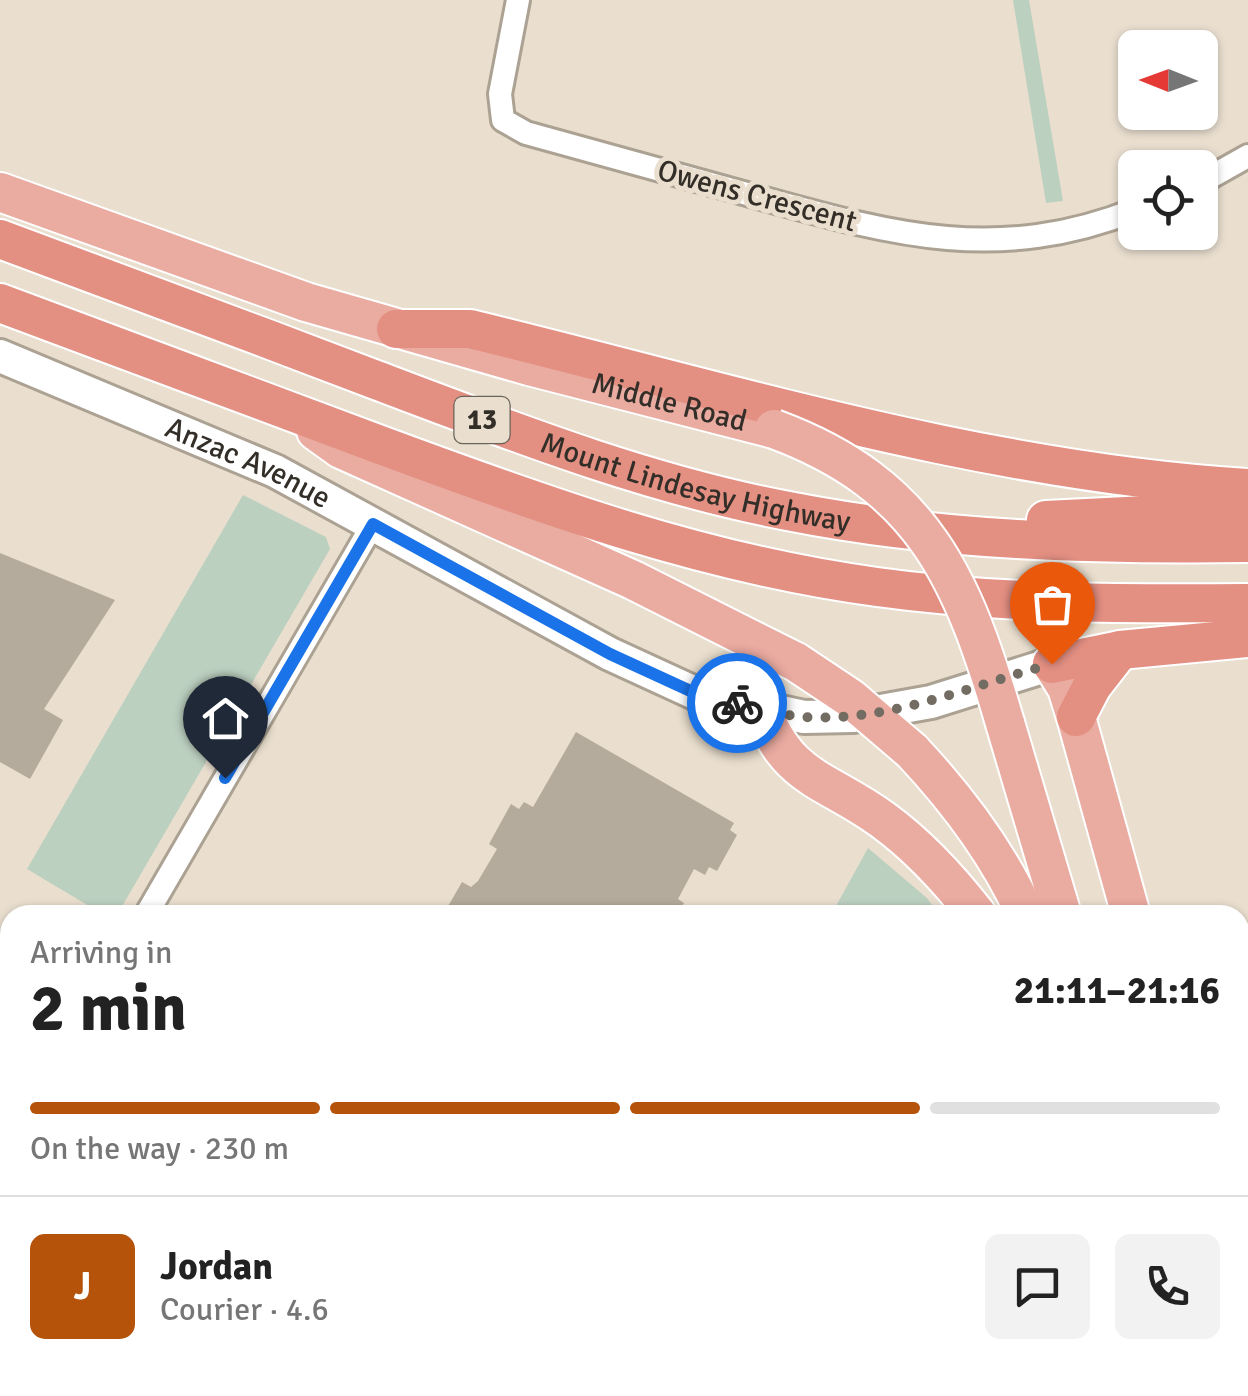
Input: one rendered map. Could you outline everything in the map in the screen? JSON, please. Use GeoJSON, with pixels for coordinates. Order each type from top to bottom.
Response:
{"type":"FeatureCollection","features":[{"type":"Feature","properties":{"kind":"highway","name":"Mount Lindesay Highway"},"geometry":{"type":"LineString","coordinates":[[0,239],[633,472],[788,512],[980,538],[1109,545],[1248,544]]}},
{"type":"Feature","properties":{"kind":"highway","name":"Mount Lindesay Highway"},"geometry":{"type":"LineString","coordinates":[[0,303],[553,510],[757,566],[875,587],[997,599],[1248,603]]}},
{"type":"Feature","properties":{"kind":"highway"},"geometry":{"type":"LineString","coordinates":[[396,329],[470,328],[981,450],[1120,475],[1248,488]]}},
{"type":"Feature","properties":{"kind":"highway"},"geometry":{"type":"LineString","coordinates":[[980,538],[1022,521],[1248,510]]}},
{"type":"Feature","properties":{"kind":"highway"},"geometry":{"type":"LineString","coordinates":[[1052,664],[1120,650],[1248,638]]}},
{"type":"Feature","properties":{"kind":"highway"},"geometry":{"type":"LineString","coordinates":[[1076,717],[1092,686],[1120,650]]}},
{"type":"Feature","properties":{"kind":"main road","name":"Middle Road"},"geometry":{"type":"LineString","coordinates":[[7,192],[196,265],[396,329],[774,429],[836,458],[876,483],[940,554],[968,606],[1059,905]]}},
{"type":"Feature","properties":{"kind":"main road","name":"Anzac Avenue"},"geometry":{"type":"LineString","coordinates":[[0,356],[231,450],[660,679],[697,694],[761,707],[886,689],[1014,655],[1028,655],[1052,664]]}},
{"type":"Feature","properties":{"kind":"main road"},"geometry":{"type":"LineString","coordinates":[[286,410],[341,449],[633,580],[796,662],[850,698],[912,751],[970,819],[1021,905]]}},
{"type":"Feature","properties":{"kind":"main road"},"geometry":{"type":"LineString","coordinates":[[1052,664],[1067,688],[1128,905]]}},
{"type":"Feature","properties":{"kind":"main road"},"geometry":{"type":"LineString","coordinates":[[761,707],[785,758],[804,774],[884,821],[922,851],[968,905]]}},
{"type":"Feature","properties":{"kind":"street","name":"Owens Crescent"},"geometry":{"type":"LineString","coordinates":[[518,0],[500,94],[503,120],[526,133],[917,238],[1027,237],[1064,232],[1118,215]]}},
{"type":"Feature","properties":{"kind":"street"},"geometry":{"type":"LineString","coordinates":[[1218,172],[1248,156]]}},
{"type":"Feature","properties":{"kind":"street"},"geometry":{"type":"LineString","coordinates":[[152,905],[373,524]]}},
{"type":"Feature","properties":{"kind":"green space"},"geometry":{"type":"Polygon","coordinates":[[[1013,0],[1029,0],[1063,201],[1046,203],[1013,0]]]}},
{"type":"Feature","properties":{"kind":"green space"},"geometry":{"type":"Polygon","coordinates":[[[243,495],[326,537],[330,549],[123,905],[87,905],[27,869],[243,495]]]}},
{"type":"Feature","properties":{"kind":"green space"},"geometry":{"type":"Polygon","coordinates":[[[868,848],[932,905],[837,905],[868,848]]]}},
{"type":"Feature","properties":{"kind":"building"},"geometry":{"type":"Polygon","coordinates":[[[0,553],[115,600],[44,709],[63,720],[30,779],[0,762],[0,553]]]}},
{"type":"Feature","properties":{"kind":"building"},"geometry":{"type":"Polygon","coordinates":[[[576,732],[734,823],[730,830],[737,835],[717,871],[709,867],[705,875],[694,869],[678,899],[683,905],[449,905],[462,882],[471,887],[478,881],[497,849],[489,844],[511,804],[519,809],[524,802],[533,807],[576,732]]]}},
{"type":"Feature","properties":{"kind":"way so far"},"geometry":{"type":"LineString","coordinates":[[737,703],[804,717],[853,716],[931,702],[1052,664]]}},
{"type":"Feature","properties":{"kind":"route"},"geometry":{"type":"LineString","coordinates":[[225,778],[373,524],[660,679],[697,694],[737,703]]}}]}
